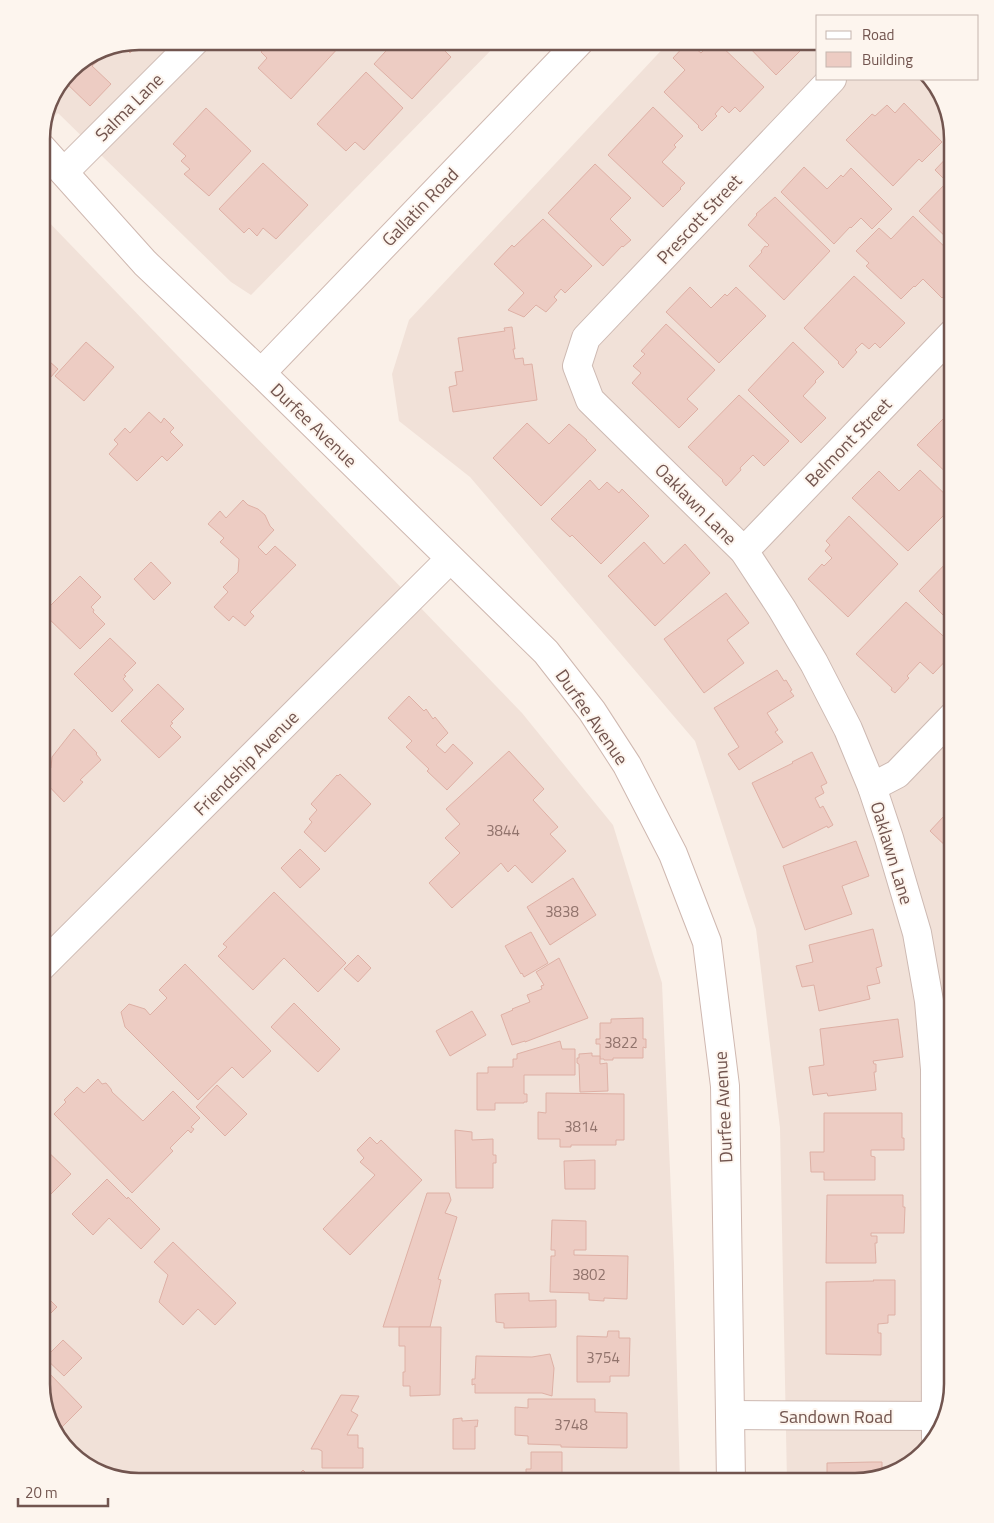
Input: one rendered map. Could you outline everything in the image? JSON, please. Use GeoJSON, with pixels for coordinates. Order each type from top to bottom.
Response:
{"type":"FeatureCollection","features":[{"type":"Feature","properties":{"kind":"street","name":"Salma Lane"},"geometry":{"type":"LineString","coordinates":[[64,172],[185,50]]}},
{"type":"Feature","properties":{"kind":"street","name":"Gallatin Road"},"geometry":{"type":"LineString","coordinates":[[261,373],[571,50]]}},
{"type":"Feature","properties":{"kind":"street","name":"Prescott Street"},"geometry":{"type":"LineString","coordinates":[[577,366],[586,338],[831,80]]}},
{"type":"Feature","properties":{"kind":"street","name":"Durfee Avenue"},"geometry":{"type":"LineString","coordinates":[[50,156],[145,263],[261,373],[546,652],[592,711],[627,766],[673,854],[707,942],[725,1086],[731,1473]]}},
{"type":"Feature","properties":{"kind":"street","name":"Belmont Street"},"geometry":{"type":"LineString","coordinates":[[744,551],[944,342]]}},
{"type":"Feature","properties":{"kind":"street","name":"Oaklawn Lane"},"geometry":{"type":"LineString","coordinates":[[577,366],[590,400],[744,551],[814,663],[848,729],[872,787],[917,933],[929,1001],[935,1069],[938,1415]]}},
{"type":"Feature","properties":{"kind":"street","name":"Friendship Avenue"},"geometry":{"type":"LineString","coordinates":[[50,958],[450,559]]}},
{"type":"Feature","properties":{"kind":"street"},"geometry":{"type":"LineString","coordinates":[[872,787],[897,774],[944,725]]}},
{"type":"Feature","properties":{"kind":"street","name":"Sandown Road"},"geometry":{"type":"LineString","coordinates":[[730,1415],[934,1424]]}},
{"type":"Feature","properties":{"kind":"shaded area"},"geometry":{"type":"Polygon","coordinates":[[[491,50],[251,295],[231,282],[58,113],[53,118],[59,100],[68,85],[80,72],[100,59],[128,51],[491,50]]]}},
{"type":"Feature","properties":{"kind":"shaded area"},"geometry":{"type":"Polygon","coordinates":[[[662,50],[816,50],[816,80],[922,80],[937,105],[941,116],[944,139],[944,1384],[941,1407],[926,1438],[909,1455],[889,1466],[878,1470],[855,1473],[787,1473],[780,1128],[756,929],[695,741],[470,477],[399,421],[392,374],[409,320],[662,50]]]}},
{"type":"Feature","properties":{"kind":"shaded area"},"geometry":{"type":"Polygon","coordinates":[[[50,223],[522,713],[613,825],[662,983],[674,1263],[680,1473],[134,1473],[116,1470],[95,1461],[85,1455],[68,1438],[53,1407],[50,1384],[50,223]]]}},
{"type":"Feature","properties":{"kind":"building"},"geometry":{"type":"Polygon","coordinates":[[[263,50],[336,50],[291,99],[258,68],[267,58],[261,52],[263,50]]]}},
{"type":"Feature","properties":{"kind":"building"},"geometry":{"type":"Polygon","coordinates":[[[387,50],[446,50],[451,57],[412,99],[374,64],[387,50]]]}},
{"type":"Feature","properties":{"kind":"building"},"geometry":{"type":"Polygon","coordinates":[[[680,50],[697,50],[701,53],[704,50],[725,50],[764,87],[740,112],[735,107],[729,113],[722,106],[715,114],[717,116],[702,131],[664,92],[685,70],[673,58],[680,50]]]}},
{"type":"Feature","properties":{"kind":"building"},"geometry":{"type":"Polygon","coordinates":[[[752,50],[801,50],[776,75],[752,50]]]}},
{"type":"Feature","properties":{"kind":"building"},"geometry":{"type":"Polygon","coordinates":[[[99,60],[92,66],[111,84],[90,106],[68,85],[80,72],[99,60]]]}},
{"type":"Feature","properties":{"kind":"building"},"geometry":{"type":"Polygon","coordinates":[[[366,72],[403,108],[364,150],[355,142],[346,151],[317,124],[366,72]]]}},
{"type":"Feature","properties":{"kind":"building"},"geometry":{"type":"Polygon","coordinates":[[[904,103],[942,142],[922,162],[919,159],[893,186],[846,140],[872,114],[875,116],[887,105],[895,113],[904,103]]]}},
{"type":"Feature","properties":{"kind":"building"},"geometry":{"type":"Polygon","coordinates":[[[653,107],[683,136],[662,162],[685,183],[663,207],[608,155],[653,107]]]}},
{"type":"Feature","properties":{"kind":"building"},"geometry":{"type":"Polygon","coordinates":[[[206,108],[251,151],[209,196],[184,174],[190,169],[181,161],[186,156],[173,144],[206,108]]]}},
{"type":"Feature","properties":{"kind":"building"},"geometry":{"type":"Polygon","coordinates":[[[944,160],[944,179],[935,170],[944,160]]]}},
{"type":"Feature","properties":{"kind":"building"},"geometry":{"type":"Polygon","coordinates":[[[263,163],[308,205],[276,239],[263,228],[257,236],[249,228],[244,233],[219,209],[263,163]]]}},
{"type":"Feature","properties":{"kind":"building"},"geometry":{"type":"Polygon","coordinates":[[[595,164],[631,198],[610,219],[631,240],[622,246],[603,266],[548,213],[595,164]]]}},
{"type":"Feature","properties":{"kind":"building"},"geometry":{"type":"Polygon","coordinates":[[[804,167],[827,189],[841,175],[843,177],[851,168],[892,209],[872,229],[861,218],[834,244],[781,192],[804,167]]]}},
{"type":"Feature","properties":{"kind":"building"},"geometry":{"type":"Polygon","coordinates":[[[944,185],[944,235],[919,211],[944,185]]]}},
{"type":"Feature","properties":{"kind":"building"},"geometry":{"type":"Polygon","coordinates":[[[775,197],[830,251],[784,300],[749,266],[765,246],[769,245],[748,225],[756,214],[775,197]]]}},
{"type":"Feature","properties":{"kind":"building"},"geometry":{"type":"Polygon","coordinates":[[[913,216],[944,246],[944,296],[942,298],[923,279],[901,299],[866,266],[869,263],[856,251],[879,228],[891,239],[913,216]]]}},
{"type":"Feature","properties":{"kind":"building"},"geometry":{"type":"Polygon","coordinates":[[[543,219],[592,266],[565,293],[561,289],[554,297],[557,300],[546,312],[536,305],[524,317],[508,310],[524,293],[494,264],[512,245],[514,247],[543,219]]]}},
{"type":"Feature","properties":{"kind":"building"},"geometry":{"type":"Polygon","coordinates":[[[854,276],[905,323],[880,348],[875,343],[869,349],[862,343],[843,368],[804,328],[854,276]]]}},
{"type":"Feature","properties":{"kind":"building"},"geometry":{"type":"Polygon","coordinates":[[[690,287],[711,308],[725,294],[727,296],[736,287],[766,316],[719,363],[666,312],[690,287]]]}},
{"type":"Feature","properties":{"kind":"building"},"geometry":{"type":"Polygon","coordinates":[[[666,324],[715,370],[687,399],[698,409],[679,428],[632,383],[641,373],[633,366],[645,354],[641,351],[666,324]]]}},
{"type":"Feature","properties":{"kind":"building"},"geometry":{"type":"Polygon","coordinates":[[[512,327],[515,359],[523,358],[524,365],[532,364],[537,400],[453,412],[449,387],[457,385],[455,372],[463,371],[458,338],[505,331],[504,328],[512,327]]]}},
{"type":"Feature","properties":{"kind":"building"},"geometry":{"type":"Polygon","coordinates":[[[86,342],[114,367],[84,401],[55,376],[86,342]]]}},
{"type":"Feature","properties":{"kind":"building"},"geometry":{"type":"Polygon","coordinates":[[[793,342],[824,372],[803,396],[826,418],[801,443],[748,390],[793,342]]]}},
{"type":"Feature","properties":{"kind":"building"},"geometry":{"type":"Polygon","coordinates":[[[50,362],[58,369],[50,378],[50,362]]]}},
{"type":"Feature","properties":{"kind":"building"},"geometry":{"type":"Polygon","coordinates":[[[739,395],[789,441],[764,466],[753,455],[726,486],[723,480],[688,447],[739,395]]]}},
{"type":"Feature","properties":{"kind":"building"},"geometry":{"type":"Polygon","coordinates":[[[149,412],[161,423],[164,418],[174,428],[170,432],[183,445],[167,461],[162,456],[137,481],[109,454],[118,444],[114,440],[125,428],[130,433],[149,412]]]}},
{"type":"Feature","properties":{"kind":"building"},"geometry":{"type":"Polygon","coordinates":[[[944,420],[944,470],[917,445],[944,420]]]}},
{"type":"Feature","properties":{"kind":"building"},"geometry":{"type":"Polygon","coordinates":[[[527,423],[549,444],[569,424],[596,450],[541,506],[493,458],[527,423]]]}},
{"type":"Feature","properties":{"kind":"building"},"geometry":{"type":"Polygon","coordinates":[[[920,470],[944,493],[944,515],[908,551],[852,498],[879,471],[899,491],[920,470]]]}},
{"type":"Feature","properties":{"kind":"building"},"geometry":{"type":"Polygon","coordinates":[[[590,480],[599,490],[607,482],[619,493],[622,489],[649,516],[601,564],[572,535],[570,537],[551,519],[590,480]]]}},
{"type":"Feature","properties":{"kind":"building"},"geometry":{"type":"Polygon","coordinates":[[[243,500],[265,515],[274,530],[258,547],[266,555],[275,546],[296,565],[250,612],[254,616],[245,626],[233,616],[229,621],[214,607],[228,592],[223,587],[238,572],[239,559],[220,542],[224,538],[208,524],[220,511],[226,518],[243,500]]]}},
{"type":"Feature","properties":{"kind":"building"},"geometry":{"type":"Polygon","coordinates":[[[849,516],[898,564],[848,617],[808,579],[822,564],[824,566],[832,558],[825,551],[830,545],[826,541],[849,516]]]}},
{"type":"Feature","properties":{"kind":"building"},"geometry":{"type":"Polygon","coordinates":[[[644,542],[664,564],[685,544],[710,573],[655,626],[608,576],[644,542]]]}},
{"type":"Feature","properties":{"kind":"building"},"geometry":{"type":"Polygon","coordinates":[[[151,562],[171,583],[154,600],[134,579],[151,562]]]}},
{"type":"Feature","properties":{"kind":"building"},"geometry":{"type":"Polygon","coordinates":[[[944,565],[944,616],[919,591],[944,565]]]}},
{"type":"Feature","properties":{"kind":"building"},"geometry":{"type":"Polygon","coordinates":[[[80,576],[101,597],[91,607],[94,610],[93,612],[105,624],[80,649],[50,620],[50,606],[80,576]]]}},
{"type":"Feature","properties":{"kind":"building"},"geometry":{"type":"Polygon","coordinates":[[[726,593],[749,623],[727,640],[744,663],[704,693],[664,639],[726,593]]]}},
{"type":"Feature","properties":{"kind":"building"},"geometry":{"type":"Polygon","coordinates":[[[906,602],[944,637],[944,662],[933,674],[920,662],[895,693],[856,654],[906,602]]]}},
{"type":"Feature","properties":{"kind":"building"},"geometry":{"type":"Polygon","coordinates":[[[110,638],[136,663],[124,675],[126,676],[123,679],[133,690],[112,712],[74,674],[110,638]]]}},
{"type":"Feature","properties":{"kind":"building"},"geometry":{"type":"Polygon","coordinates":[[[777,670],[784,681],[786,680],[794,696],[767,713],[778,730],[775,732],[783,742],[739,770],[728,754],[739,747],[714,708],[777,670]]]}},
{"type":"Feature","properties":{"kind":"building"},"geometry":{"type":"Polygon","coordinates":[[[158,684],[184,709],[171,722],[173,723],[170,726],[181,737],[159,758],[121,721],[158,684]]]}},
{"type":"Feature","properties":{"kind":"building"},"geometry":{"type":"Polygon","coordinates":[[[409,696],[424,711],[426,709],[433,719],[435,717],[448,733],[436,745],[445,753],[453,744],[473,763],[447,790],[406,747],[412,741],[388,718],[409,696]]]}},
{"type":"Feature","properties":{"kind":"building"},"geometry":{"type":"Polygon","coordinates":[[[74,729],[97,753],[101,760],[80,780],[83,782],[64,802],[50,787],[52,757],[74,729]]]}},
{"type":"Feature","properties":{"kind":"building"},"geometry":{"type":"Polygon","coordinates":[[[509,751],[544,789],[533,800],[558,827],[550,834],[566,851],[532,883],[515,865],[508,872],[501,863],[452,908],[429,883],[460,853],[445,838],[460,824],[446,809],[509,751]]]}},
{"type":"Feature","properties":{"kind":"building"},"geometry":{"type":"Polygon","coordinates":[[[812,752],[827,783],[821,786],[824,793],[815,798],[820,808],[823,806],[833,825],[828,828],[827,826],[783,848],[752,783],[812,752]]]}},
{"type":"Feature","properties":{"kind":"building"},"geometry":{"type":"Polygon","coordinates":[[[340,774],[371,804],[325,852],[304,832],[312,822],[309,819],[317,810],[311,804],[340,774]]]}},
{"type":"Feature","properties":{"kind":"building"},"geometry":{"type":"Polygon","coordinates":[[[944,816],[944,844],[930,831],[944,816]]]}},
{"type":"Feature","properties":{"kind":"building"},"geometry":{"type":"Polygon","coordinates":[[[856,841],[869,876],[842,886],[852,914],[805,930],[783,866],[856,841]]]}},
{"type":"Feature","properties":{"kind":"building"},"geometry":{"type":"Polygon","coordinates":[[[300,849],[320,869],[300,888],[281,868],[300,849]]]}},
{"type":"Feature","properties":{"kind":"building"},"geometry":{"type":"Polygon","coordinates":[[[573,878],[596,915],[550,945],[527,907],[573,878]]]}},
{"type":"Feature","properties":{"kind":"building"},"geometry":{"type":"Polygon","coordinates":[[[274,892],[346,963],[318,992],[284,958],[253,990],[218,956],[227,947],[223,944],[274,892]]]}},
{"type":"Feature","properties":{"kind":"building"},"geometry":{"type":"Polygon","coordinates":[[[873,929],[882,966],[876,968],[880,983],[867,986],[870,999],[819,1011],[814,985],[802,987],[796,966],[813,962],[809,945],[873,929]]]}},
{"type":"Feature","properties":{"kind":"building"},"geometry":{"type":"Polygon","coordinates":[[[531,932],[548,963],[524,977],[505,946],[531,932]]]}},
{"type":"Feature","properties":{"kind":"building"},"geometry":{"type":"Polygon","coordinates":[[[358,955],[371,968],[358,982],[344,969],[358,955]]]}},
{"type":"Feature","properties":{"kind":"building"},"geometry":{"type":"Polygon","coordinates":[[[559,958],[588,1018],[525,1042],[512,1045],[501,1015],[530,1002],[527,995],[542,989],[541,986],[544,985],[536,972],[559,958]]]}},
{"type":"Feature","properties":{"kind":"building"},"geometry":{"type":"Polygon","coordinates":[[[185,964],[271,1051],[243,1078],[232,1067],[198,1100],[125,1027],[121,1012],[129,1004],[145,1009],[150,1015],[167,998],[159,990],[185,964]]]}},
{"type":"Feature","properties":{"kind":"building"},"geometry":{"type":"Polygon","coordinates":[[[294,1003],[340,1049],[318,1072],[271,1027],[294,1003]]]}},
{"type":"Feature","properties":{"kind":"building"},"geometry":{"type":"Polygon","coordinates":[[[472,1011],[486,1035],[450,1056],[436,1031],[472,1011]]]}},
{"type":"Feature","properties":{"kind":"building"},"geometry":{"type":"Polygon","coordinates":[[[643,1018],[643,1039],[646,1039],[646,1048],[643,1047],[643,1058],[600,1059],[600,1044],[596,1044],[596,1039],[600,1039],[600,1023],[611,1023],[611,1019],[643,1018]]]}},
{"type":"Feature","properties":{"kind":"building"},"geometry":{"type":"Polygon","coordinates":[[[898,1019],[903,1057],[873,1061],[876,1064],[876,1072],[874,1072],[876,1090],[828,1096],[827,1093],[813,1095],[809,1067],[824,1065],[820,1029],[898,1019]]]}},
{"type":"Feature","properties":{"kind":"building"},"geometry":{"type":"Polygon","coordinates":[[[560,1041],[562,1049],[575,1049],[575,1075],[524,1075],[524,1094],[527,1094],[527,1102],[495,1103],[495,1110],[477,1110],[477,1073],[488,1073],[488,1067],[513,1067],[513,1059],[517,1059],[517,1054],[560,1041]]]}},
{"type":"Feature","properties":{"kind":"building"},"geometry":{"type":"Polygon","coordinates":[[[592,1053],[592,1056],[600,1056],[600,1064],[607,1063],[608,1091],[580,1092],[577,1058],[579,1058],[579,1054],[592,1053]]]}},
{"type":"Feature","properties":{"kind":"building"},"geometry":{"type":"Polygon","coordinates":[[[98,1079],[102,1084],[106,1083],[112,1092],[143,1121],[173,1091],[200,1118],[191,1127],[194,1129],[191,1133],[188,1130],[170,1148],[173,1151],[132,1193],[54,1114],[77,1087],[84,1093],[98,1079]]]}},
{"type":"Feature","properties":{"kind":"building"},"geometry":{"type":"Polygon","coordinates":[[[217,1085],[247,1114],[225,1136],[196,1107],[217,1085]]]}},
{"type":"Feature","properties":{"kind":"building"},"geometry":{"type":"Polygon","coordinates":[[[546,1093],[624,1094],[624,1140],[616,1140],[616,1145],[571,1145],[571,1147],[560,1147],[560,1139],[538,1139],[538,1112],[546,1113],[546,1093]]]}},
{"type":"Feature","properties":{"kind":"building"},"geometry":{"type":"Polygon","coordinates":[[[824,1113],[902,1113],[904,1150],[871,1150],[871,1156],[875,1157],[875,1180],[824,1180],[824,1172],[811,1172],[810,1152],[824,1152],[824,1113]]]}},
{"type":"Feature","properties":{"kind":"building"},"geometry":{"type":"Polygon","coordinates":[[[455,1130],[472,1132],[472,1140],[493,1139],[493,1155],[496,1155],[496,1163],[493,1163],[493,1188],[456,1188],[455,1130]]]}},
{"type":"Feature","properties":{"kind":"building"},"geometry":{"type":"Polygon","coordinates":[[[370,1137],[377,1144],[381,1140],[422,1180],[350,1255],[323,1229],[375,1175],[360,1162],[364,1158],[357,1150],[370,1137]]]}},
{"type":"Feature","properties":{"kind":"building"},"geometry":{"type":"Polygon","coordinates":[[[50,1154],[71,1174],[50,1195],[50,1154]]]}},
{"type":"Feature","properties":{"kind":"building"},"geometry":{"type":"Polygon","coordinates":[[[595,1160],[595,1189],[565,1189],[564,1161],[595,1160]]]}},
{"type":"Feature","properties":{"kind":"building"},"geometry":{"type":"Polygon","coordinates":[[[107,1179],[160,1229],[141,1249],[109,1218],[93,1235],[72,1214],[107,1179]]]}},
{"type":"Feature","properties":{"kind":"building"},"geometry":{"type":"Polygon","coordinates":[[[427,1193],[449,1193],[451,1200],[445,1213],[457,1217],[438,1279],[441,1280],[430,1327],[383,1327],[427,1193]]]}},
{"type":"Feature","properties":{"kind":"building"},"geometry":{"type":"Polygon","coordinates":[[[827,1195],[903,1195],[903,1207],[905,1207],[904,1233],[871,1233],[871,1236],[877,1236],[877,1243],[875,1243],[876,1263],[826,1263],[827,1195]]]}},
{"type":"Feature","properties":{"kind":"building"},"geometry":{"type":"Polygon","coordinates":[[[552,1220],[586,1221],[586,1250],[574,1250],[574,1255],[628,1256],[627,1299],[604,1298],[604,1301],[589,1300],[589,1293],[550,1292],[551,1256],[555,1256],[555,1250],[551,1250],[552,1220]]]}},
{"type":"Feature","properties":{"kind":"building"},"geometry":{"type":"Polygon","coordinates":[[[173,1242],[236,1303],[215,1325],[198,1309],[183,1325],[159,1302],[168,1275],[154,1262],[173,1242]]]}},
{"type":"Feature","properties":{"kind":"building"},"geometry":{"type":"Polygon","coordinates":[[[895,1280],[895,1315],[888,1315],[888,1323],[878,1324],[878,1333],[881,1333],[881,1355],[826,1354],[826,1282],[895,1280]]]}},
{"type":"Feature","properties":{"kind":"building"},"geometry":{"type":"Polygon","coordinates":[[[529,1293],[529,1301],[556,1300],[556,1327],[504,1328],[504,1323],[496,1322],[495,1294],[529,1293]]]}},
{"type":"Feature","properties":{"kind":"building"},"geometry":{"type":"Polygon","coordinates":[[[50,1300],[57,1307],[50,1314],[50,1300]]]}},
{"type":"Feature","properties":{"kind":"building"},"geometry":{"type":"Polygon","coordinates":[[[399,1327],[441,1327],[440,1395],[410,1396],[410,1386],[403,1386],[405,1346],[399,1346],[399,1327]]]}},
{"type":"Feature","properties":{"kind":"building"},"geometry":{"type":"Polygon","coordinates":[[[608,1331],[619,1331],[619,1338],[630,1338],[629,1376],[610,1376],[610,1382],[577,1382],[577,1336],[607,1337],[608,1331]]]}},
{"type":"Feature","properties":{"kind":"building"},"geometry":{"type":"Polygon","coordinates":[[[63,1340],[82,1358],[64,1376],[50,1363],[50,1353],[63,1340]]]}},
{"type":"Feature","properties":{"kind":"building"},"geometry":{"type":"Polygon","coordinates":[[[550,1354],[554,1368],[552,1396],[542,1393],[475,1393],[475,1384],[472,1385],[472,1379],[475,1379],[476,1356],[532,1357],[550,1354]]]}},
{"type":"Feature","properties":{"kind":"building"},"geometry":{"type":"Polygon","coordinates":[[[50,1374],[82,1407],[62,1427],[53,1407],[50,1374]]]}},
{"type":"Feature","properties":{"kind":"building"},"geometry":{"type":"Polygon","coordinates":[[[341,1395],[359,1396],[351,1411],[358,1415],[347,1435],[358,1435],[358,1448],[363,1448],[363,1468],[322,1468],[322,1451],[311,1449],[341,1395]]]}},
{"type":"Feature","properties":{"kind":"building"},"geometry":{"type":"Polygon","coordinates":[[[528,1399],[595,1399],[595,1412],[627,1413],[627,1448],[561,1447],[561,1445],[528,1444],[528,1436],[515,1435],[515,1407],[528,1408],[528,1399]]]}},
{"type":"Feature","properties":{"kind":"building"},"geometry":{"type":"Polygon","coordinates":[[[462,1418],[462,1421],[478,1420],[477,1427],[475,1426],[475,1449],[453,1449],[453,1419],[462,1418]]]}},
{"type":"Feature","properties":{"kind":"building"},"geometry":{"type":"Polygon","coordinates":[[[531,1452],[562,1452],[562,1473],[526,1473],[526,1469],[531,1469],[531,1452]]]}},
{"type":"Feature","properties":{"kind":"building"},"geometry":{"type":"Polygon","coordinates":[[[882,1462],[882,1469],[855,1473],[827,1473],[827,1463],[882,1462]]]}}]}
